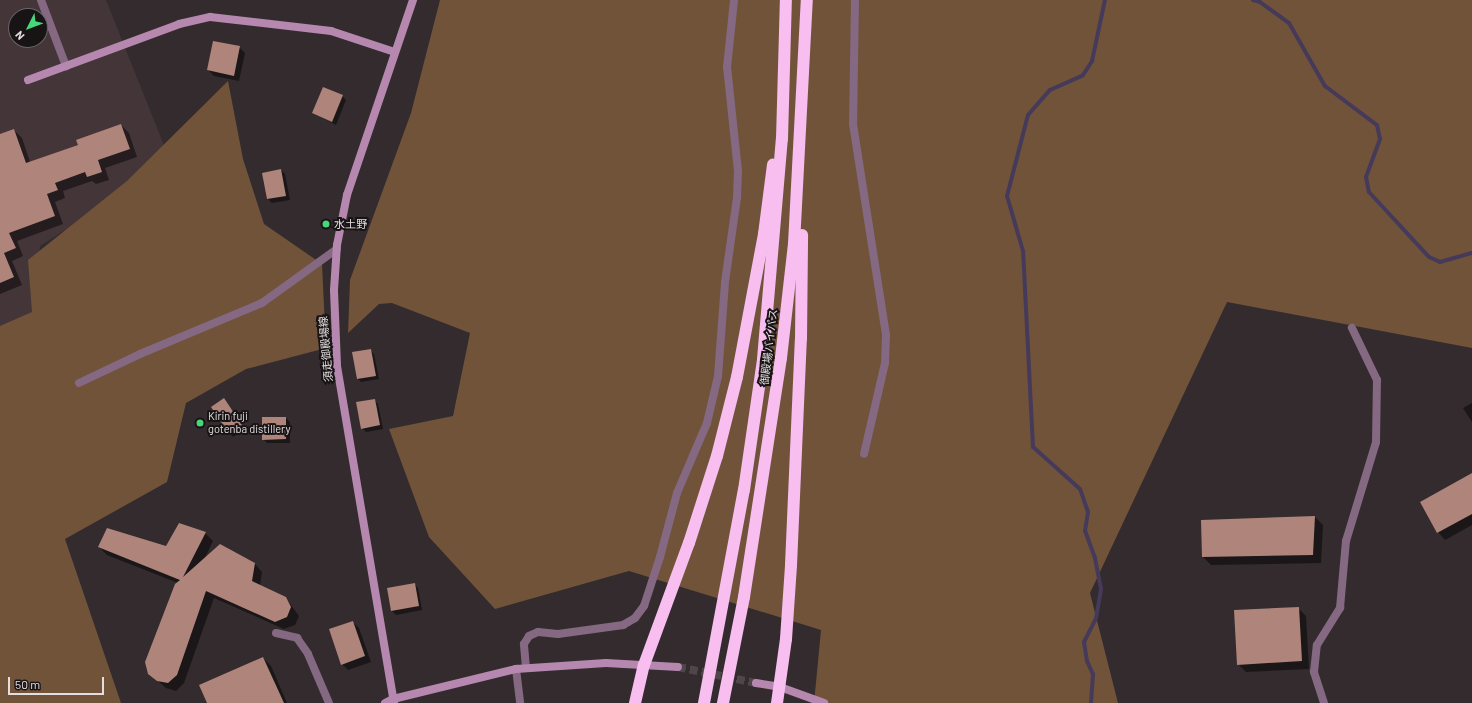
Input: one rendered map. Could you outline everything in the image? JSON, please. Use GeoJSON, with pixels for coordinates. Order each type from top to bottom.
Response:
{"type":"FeatureCollection","features":[{"type":"Feature","properties":{"kind":"highway","name":"御殿場バイパス"},"geometry":{"type":"LineString","coordinates":[[705,698],[743,498],[763,359],[782,139],[786,0]]}},
{"type":"Feature","properties":{"kind":"highway","name":"御殿場バイパス"},"geometry":{"type":"LineString","coordinates":[[724,698],[744,597],[781,358],[794,244],[804,90],[807,0]]}},
{"type":"Feature","properties":{"kind":"highway"},"geometry":{"type":"LineString","coordinates":[[636,703],[644,665],[689,543],[716,456],[737,377],[764,234],[785,43]]}},
{"type":"Feature","properties":{"kind":"highway"},"geometry":{"type":"LineString","coordinates":[[777,703],[780,687],[791,565],[800,339],[804,90]]}},
{"type":"Feature","properties":{"kind":"street"},"geometry":{"type":"LineString","coordinates":[[41,0],[66,66]]}},
{"type":"Feature","properties":{"kind":"street","name":"須走御殿場線"},"geometry":{"type":"LineString","coordinates":[[394,701],[337,365],[334,330],[337,249],[347,195],[413,0]]}},
{"type":"Feature","properties":{"kind":"street"},"geometry":{"type":"LineString","coordinates":[[526,668],[524,644],[529,636],[538,632],[558,634],[623,625],[635,618],[644,606],[660,557],[677,492],[707,423],[718,376],[725,282],[737,198],[738,171],[728,67],[734,0]]}},
{"type":"Feature","properties":{"kind":"street"},"geometry":{"type":"LineString","coordinates":[[855,0],[853,124],[886,335],[885,364],[864,454]]}},
{"type":"Feature","properties":{"kind":"street"},"geometry":{"type":"LineString","coordinates":[[28,80],[179,24],[210,17],[331,31],[395,52]]}},
{"type":"Feature","properties":{"kind":"street"},"geometry":{"type":"LineString","coordinates":[[79,383],[140,354],[262,303],[337,249]]}},
{"type":"Feature","properties":{"kind":"street"},"geometry":{"type":"LineString","coordinates":[[1324,703],[1314,672],[1317,645],[1340,608],[1346,541],[1376,442],[1377,380],[1352,328]]}},
{"type":"Feature","properties":{"kind":"street"},"geometry":{"type":"LineString","coordinates":[[276,633],[297,638],[308,654],[329,703]]}},
{"type":"Feature","properties":{"kind":"street"},"geometry":{"type":"LineString","coordinates":[[386,703],[516,669],[606,663],[678,667]]}},
{"type":"Feature","properties":{"kind":"street"},"geometry":{"type":"LineString","coordinates":[[516,669],[520,703]]}},
{"type":"Feature","properties":{"kind":"street"},"geometry":{"type":"LineString","coordinates":[[756,682],[780,687],[824,703]]}},
{"type":"Feature","properties":{"kind":"shaded area"},"geometry":{"type":"Polygon","coordinates":[[[0,0],[106,0],[171,163],[40,246],[36,317],[0,331],[0,0]]]}},
{"type":"Feature","properties":{"kind":"shaded area"},"geometry":{"type":"Polygon","coordinates":[[[440,0],[1472,0],[1472,348],[1227,302],[1090,593],[1118,703],[814,703],[821,630],[629,571],[495,609],[429,537],[389,429],[453,416],[470,333],[392,303],[379,304],[348,333],[350,280],[411,113],[440,0]]]}},
{"type":"Feature","properties":{"kind":"shaded area"},"geometry":{"type":"Polygon","coordinates":[[[228,81],[243,159],[264,224],[322,264],[326,348],[246,369],[186,403],[167,482],[65,539],[121,703],[0,703],[0,326],[32,312],[28,260],[127,181],[228,81]]]}},
{"type":"Feature","properties":{"kind":"building"},"geometry":{"type":"Polygon","coordinates":[[[213,41],[240,46],[234,76],[207,70],[213,41]]]}},
{"type":"Feature","properties":{"kind":"building"},"geometry":{"type":"Polygon","coordinates":[[[323,87],[343,95],[332,122],[312,113],[323,87]]]}},
{"type":"Feature","properties":{"kind":"building"},"geometry":{"type":"Polygon","coordinates":[[[121,124],[130,149],[98,160],[102,172],[87,177],[85,172],[55,183],[58,190],[47,194],[55,216],[9,233],[16,248],[4,253],[14,277],[0,283],[0,134],[14,129],[26,163],[78,145],[76,140],[121,124]]]}},
{"type":"Feature","properties":{"kind":"building"},"geometry":{"type":"Polygon","coordinates":[[[281,169],[286,196],[267,199],[262,173],[281,169]]]}},
{"type":"Feature","properties":{"kind":"building"},"geometry":{"type":"Polygon","coordinates":[[[371,349],[376,376],[357,379],[352,352],[371,349]]]}},
{"type":"Feature","properties":{"kind":"building"},"geometry":{"type":"Polygon","coordinates":[[[224,398],[242,425],[229,434],[211,407],[224,398]]]}},
{"type":"Feature","properties":{"kind":"building"},"geometry":{"type":"Polygon","coordinates":[[[375,399],[380,425],[361,429],[356,402],[375,399]]]}},
{"type":"Feature","properties":{"kind":"building"},"geometry":{"type":"Polygon","coordinates":[[[262,417],[286,417],[286,439],[262,440],[262,417]]]}},
{"type":"Feature","properties":{"kind":"building"},"geometry":{"type":"Polygon","coordinates":[[[1472,473],[1472,514],[1437,533],[1420,502],[1472,473]]]}},
{"type":"Feature","properties":{"kind":"building"},"geometry":{"type":"Polygon","coordinates":[[[1315,516],[1313,555],[1202,557],[1201,520],[1315,516]]]}},
{"type":"Feature","properties":{"kind":"building"},"geometry":{"type":"Polygon","coordinates":[[[179,523],[206,532],[183,577],[220,544],[255,563],[252,581],[286,597],[291,607],[287,617],[275,622],[206,591],[177,675],[168,683],[157,681],[148,674],[145,662],[175,584],[180,580],[98,547],[107,528],[166,546],[179,523]]]}},
{"type":"Feature","properties":{"kind":"building"},"geometry":{"type":"Polygon","coordinates":[[[415,583],[419,606],[391,611],[387,588],[415,583]]]}},
{"type":"Feature","properties":{"kind":"building"},"geometry":{"type":"Polygon","coordinates":[[[1299,607],[1302,661],[1237,665],[1234,610],[1299,607]]]}},
{"type":"Feature","properties":{"kind":"building"},"geometry":{"type":"Polygon","coordinates":[[[353,621],[365,656],[341,665],[329,629],[353,621]]]}},
{"type":"Feature","properties":{"kind":"building"},"geometry":{"type":"Polygon","coordinates":[[[263,657],[284,703],[207,703],[199,685],[263,657]]]}},
{"type":"Feature","properties":{"kind":"waterway"},"geometry":{"type":"LineString","coordinates":[[1091,703],[1093,674],[1087,661],[1084,642],[1096,618],[1101,589],[1095,558],[1085,531],[1088,512],[1080,489],[1033,447],[1023,251],[1007,196],[1028,115],[1050,90],[1083,75],[1092,61],[1105,0]]}},
{"type":"Feature","properties":{"kind":"waterway"},"geometry":{"type":"LineString","coordinates":[[1253,0],[1260,2],[1289,23],[1325,86],[1377,125],[1380,139],[1366,177],[1369,192],[1429,257],[1440,262],[1472,253]]}},
{"type":"Feature","properties":{"kind":"tunnel"},"geometry":{"type":"LineString","coordinates":[[678,667],[756,683]]}},
{"type":"Feature","properties":{"kind":"place","name":"水土野"},"geometry":{"type":"Point","coordinates":[326,224]}},
{"type":"Feature","properties":{"kind":"place","name":"Kirin fuji gotenba distillery"},"geometry":{"type":"Point","coordinates":[200,423]}}]}
